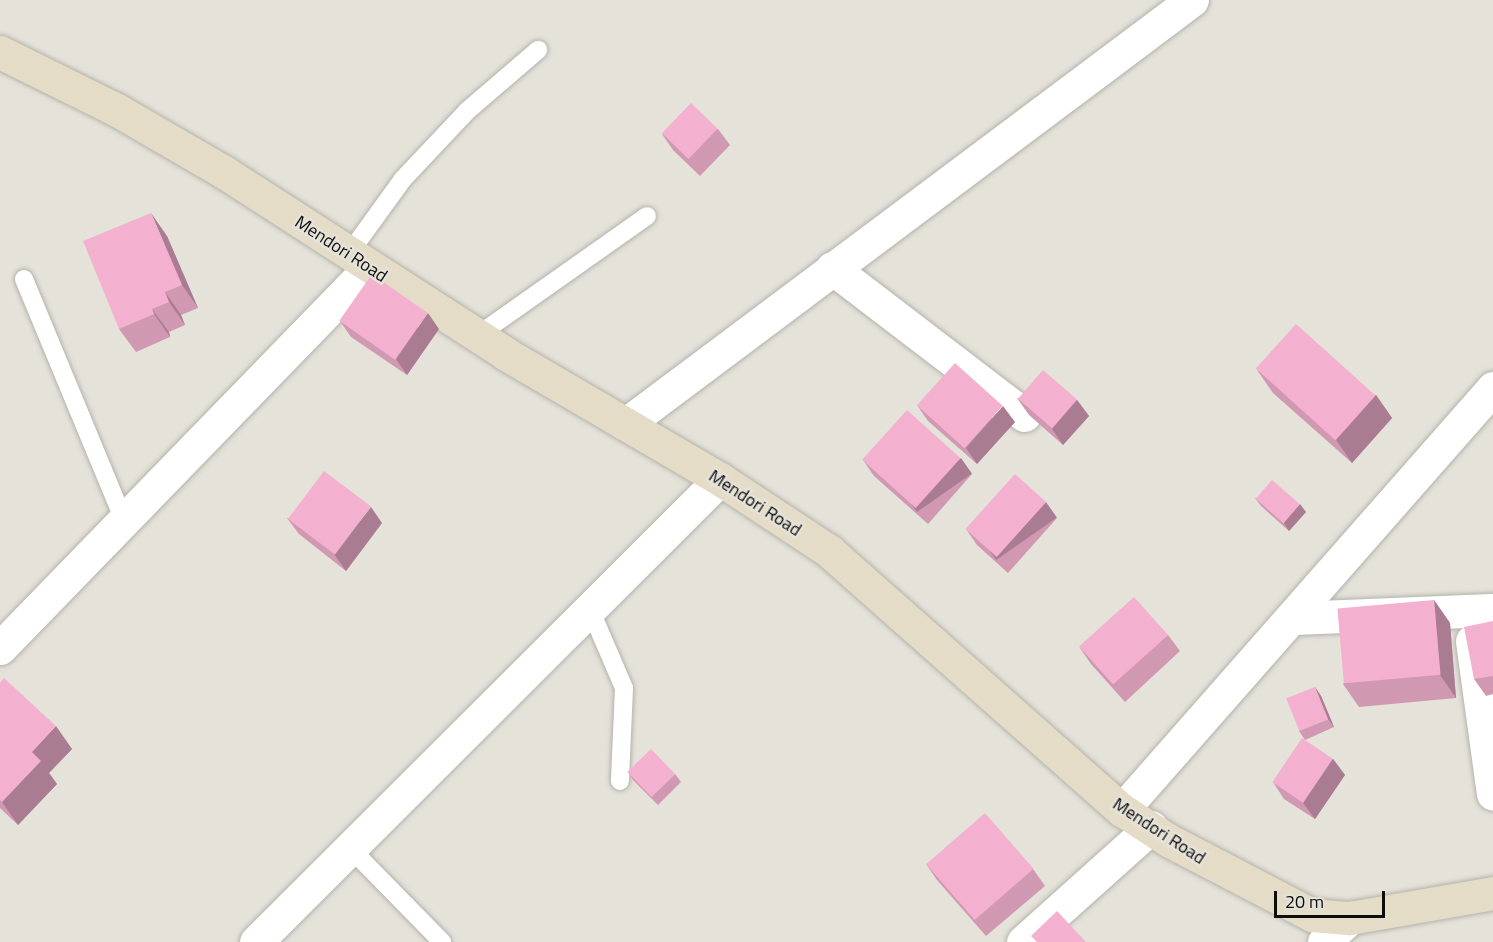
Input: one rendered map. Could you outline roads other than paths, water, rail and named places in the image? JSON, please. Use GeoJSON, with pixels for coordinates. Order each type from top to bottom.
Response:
{"type":"FeatureCollection","features":[{"type":"Feature","properties":{"kind":"main road","name":"Mendori Road"},"geometry":{"type":"LineString","coordinates":[[0,52],[195,155],[477,336],[720,479],[830,551],[1122,810],[1151,827],[1312,915],[1350,918],[1493,893]]}},
{"type":"Feature","properties":{"kind":"street"},"geometry":{"type":"LineString","coordinates":[[626,424],[1192,0]]}},
{"type":"Feature","properties":{"kind":"street"},"geometry":{"type":"LineString","coordinates":[[0,648],[124,520],[359,261]]}},
{"type":"Feature","properties":{"kind":"street"},"geometry":{"type":"LineString","coordinates":[[832,268],[1024,416]]}},
{"type":"Feature","properties":{"kind":"street"},"geometry":{"type":"LineString","coordinates":[[1122,810],[1493,388]]}},
{"type":"Feature","properties":{"kind":"street"},"geometry":{"type":"LineString","coordinates":[[256,942],[720,479]]}},
{"type":"Feature","properties":{"kind":"street"},"geometry":{"type":"LineString","coordinates":[[1292,618],[1480,611],[1493,794]]}},
{"type":"Feature","properties":{"kind":"street"},"geometry":{"type":"LineString","coordinates":[[1023,942],[1151,827]]}},
{"type":"Feature","properties":{"kind":"street"},"geometry":{"type":"LineString","coordinates":[[1324,942],[1350,918]]}},
{"type":"Feature","properties":{"kind":"lane"},"geometry":{"type":"LineString","coordinates":[[359,261],[403,179],[467,111],[538,50]]}},
{"type":"Feature","properties":{"kind":"lane"},"geometry":{"type":"LineString","coordinates":[[477,336],[647,216]]}},
{"type":"Feature","properties":{"kind":"lane"},"geometry":{"type":"LineString","coordinates":[[24,279],[124,520]]}},
{"type":"Feature","properties":{"kind":"lane"},"geometry":{"type":"LineString","coordinates":[[590,609],[624,688],[620,781]]}},
{"type":"Feature","properties":{"kind":"lane"},"geometry":{"type":"LineString","coordinates":[[350,848],[442,942]]}}]}
